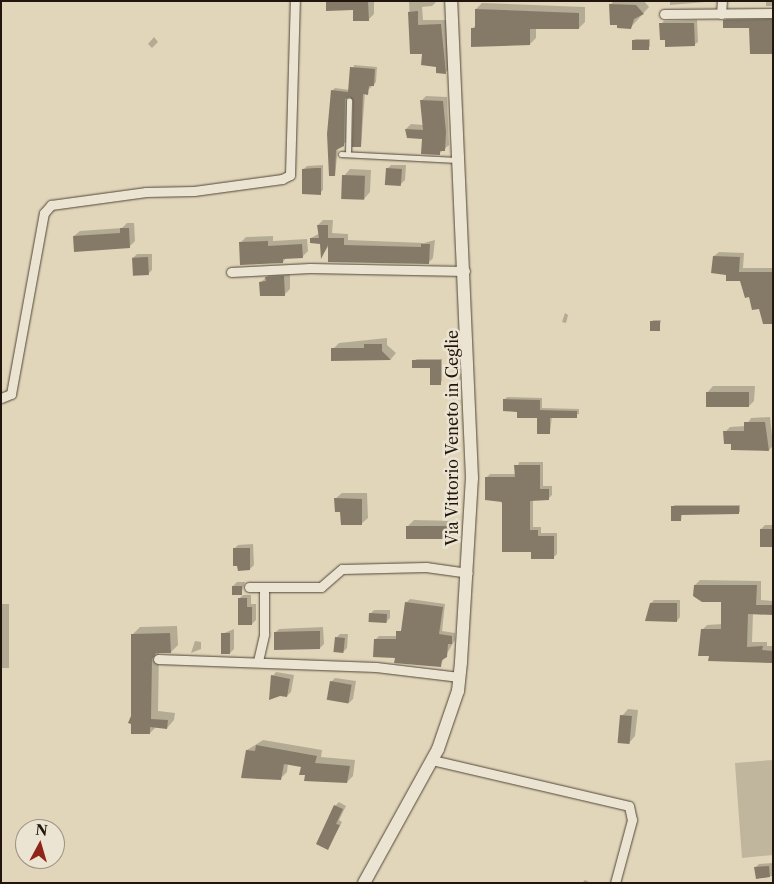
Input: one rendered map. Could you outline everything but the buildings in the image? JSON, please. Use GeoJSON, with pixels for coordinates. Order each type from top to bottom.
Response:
{"type":"FeatureCollection","features":[{"type":"Feature","properties":{"kind":"main road","name":"Via Vittorio Veneto in Ceglie"},"geometry":{"type":"LineString","coordinates":[[364,883],[432,760],[450,718],[459,677],[468,572],[472,478],[465,271],[452,1]]}},
{"type":"Feature","properties":{"kind":"street"},"geometry":{"type":"LineString","coordinates":[[1,398],[11,394],[44,213],[51,205],[146,192],[194,191],[282,179],[290,174],[295,1]]}},
{"type":"Feature","properties":{"kind":"street"},"geometry":{"type":"LineString","coordinates":[[721,14],[722,1]]}},
{"type":"Feature","properties":{"kind":"street"},"geometry":{"type":"LineString","coordinates":[[664,14],[773,13]]}},
{"type":"Feature","properties":{"kind":"street"},"geometry":{"type":"LineString","coordinates":[[231,272],[310,268],[465,271]]}},
{"type":"Feature","properties":{"kind":"street"},"geometry":{"type":"LineString","coordinates":[[249,587],[321,587],[342,569],[426,567],[468,572]]}},
{"type":"Feature","properties":{"kind":"street"},"geometry":{"type":"LineString","coordinates":[[258,661],[264,634],[264,588]]}},
{"type":"Feature","properties":{"kind":"street"},"geometry":{"type":"LineString","coordinates":[[158,659],[258,661],[376,667],[459,677]]}},
{"type":"Feature","properties":{"kind":"street"},"geometry":{"type":"LineString","coordinates":[[432,760],[630,806],[632,820],[615,883]]}},
{"type":"Feature","properties":{"kind":"lane"},"geometry":{"type":"LineString","coordinates":[[348,154],[349,101]]}},
{"type":"Feature","properties":{"kind":"lane"},"geometry":{"type":"LineString","coordinates":[[341,154],[460,160]]}},
{"type":"Feature","properties":{"kind":"shaded area"},"geometry":{"type":"Polygon","coordinates":[[[773,760],[773,855],[742,858],[735,763],[773,760]]]}}]}
